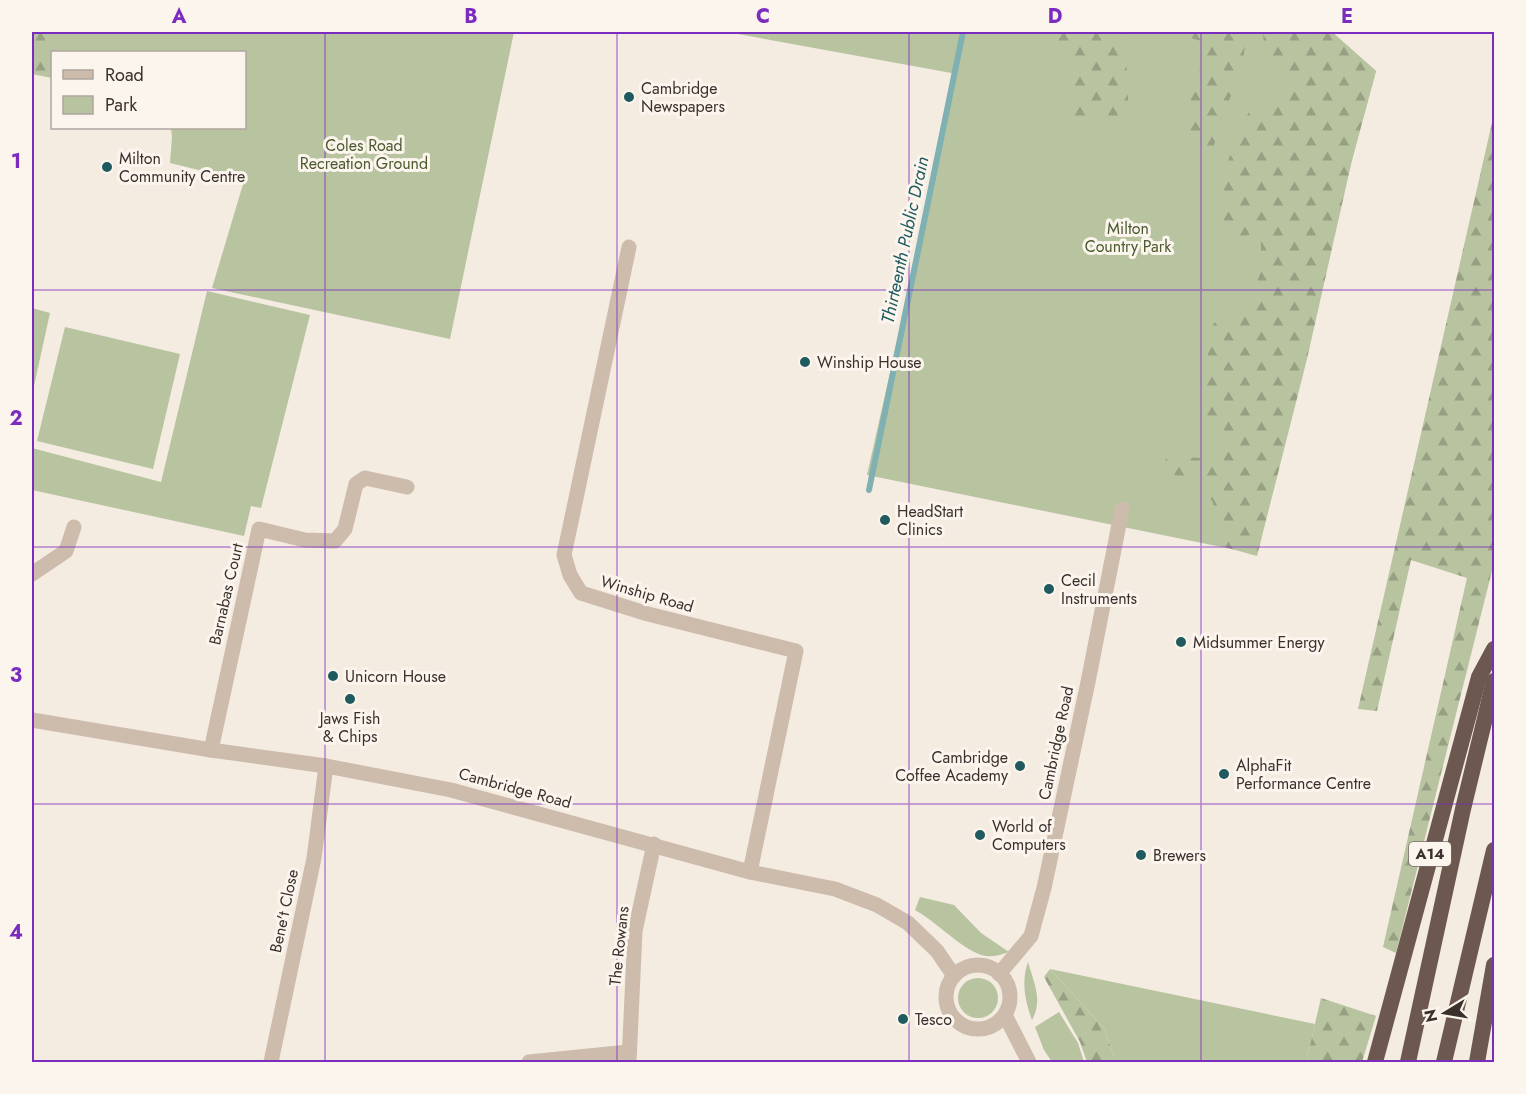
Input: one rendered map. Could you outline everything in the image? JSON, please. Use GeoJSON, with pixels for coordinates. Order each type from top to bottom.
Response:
{"type":"FeatureCollection","features":[{"type":"Feature","properties":{"kind":"highway","name":"A14"},"geometry":{"type":"LineString","coordinates":[[1375,1062],[1479,677],[1494,649]]}},
{"type":"Feature","properties":{"kind":"highway","name":"A14"},"geometry":{"type":"LineString","coordinates":[[1408,1062],[1463,809],[1494,681]]}},
{"type":"Feature","properties":{"kind":"highway"},"geometry":{"type":"LineString","coordinates":[[1444,1062],[1494,850]]}},
{"type":"Feature","properties":{"kind":"highway"},"geometry":{"type":"LineString","coordinates":[[1477,1062],[1494,965]]}},
{"type":"Feature","properties":{"kind":"street","name":"Winship Road"},"geometry":{"type":"LineString","coordinates":[[629,247],[564,555],[570,575],[581,593],[648,614],[796,651],[750,872]]}},
{"type":"Feature","properties":{"kind":"street","name":"Barnabas Court"},"geometry":{"type":"LineString","coordinates":[[211,750],[259,529],[306,540],[335,541],[345,529],[356,484],[365,478],[406,488]]}},
{"type":"Feature","properties":{"kind":"street","name":"Cambridge Road"},"geometry":{"type":"LineString","coordinates":[[999,974],[1031,936],[1044,888],[1122,509]]}},
{"type":"Feature","properties":{"kind":"street"},"geometry":{"type":"LineString","coordinates":[[32,574],[66,551],[74,527]]}},
{"type":"Feature","properties":{"kind":"street","name":"Cambridge Road"},"geometry":{"type":"LineString","coordinates":[[32,720],[211,750],[326,766],[451,790],[750,872],[835,889],[877,904],[908,923],[937,951],[954,976]]}},
{"type":"Feature","properties":{"kind":"street","name":"Bene't Close"},"geometry":{"type":"LineString","coordinates":[[271,1062],[314,858],[326,766]]}},
{"type":"Feature","properties":{"kind":"street","name":"The Rowans"},"geometry":{"type":"LineString","coordinates":[[529,1062],[628,1057],[635,931],[654,844]]}},
{"type":"Feature","properties":{"kind":"street"},"geometry":{"type":"LineString","coordinates":[[976,965],[989,967],[999,974],[1006,982],[1010,993],[1005,1015],[994,1025],[980,1030],[966,1028],[954,1019],[948,1009],[946,997],[948,986],[954,976],[964,968],[976,965]]}},
{"type":"Feature","properties":{"kind":"street"},"geometry":{"type":"LineString","coordinates":[[1005,1015],[1029,1062]]}},
{"type":"Feature","properties":{"kind":"green space","name":"Coles Road Recreation Ground"},"geometry":{"type":"Polygon","coordinates":[[[32,32],[514,32],[450,339],[212,288],[244,181],[170,163],[171,129],[246,129],[246,51],[51,51],[51,78],[32,74],[32,32]]]}},
{"type":"Feature","properties":{"kind":"green space"},"geometry":{"type":"Polygon","coordinates":[[[32,32],[44,32],[51,74],[32,71],[32,32]]]}},
{"type":"Feature","properties":{"kind":"green space","name":"Milton Country Park"},"geometry":{"type":"Polygon","coordinates":[[[727,32],[1332,32],[1376,71],[1352,160],[1256,554],[867,475],[957,74],[727,32]]]}},
{"type":"Feature","properties":{"kind":"green space"},"geometry":{"type":"Polygon","coordinates":[[[1050,32],[1125,32],[1129,119],[1072,117],[1074,72],[1050,32]]]}},
{"type":"Feature","properties":{"kind":"green space"},"geometry":{"type":"Polygon","coordinates":[[[1181,32],[1247,32],[1243,60],[1212,151],[1186,127],[1191,97],[1208,43],[1180,35],[1181,32]]]}},
{"type":"Feature","properties":{"kind":"green space"},"geometry":{"type":"Polygon","coordinates":[[[1263,32],[1332,32],[1376,71],[1352,160],[1307,359],[1257,556],[1221,546],[1213,503],[1202,480],[1158,473],[1167,457],[1211,458],[1223,440],[1200,403],[1213,324],[1250,302],[1261,271],[1261,231],[1223,243],[1218,228],[1218,194],[1229,159],[1249,111],[1284,103],[1300,83],[1264,47],[1263,32]]]}},
{"type":"Feature","properties":{"kind":"green space"},"geometry":{"type":"Polygon","coordinates":[[[1494,114],[1494,563],[1396,953],[1383,947],[1467,578],[1411,560],[1377,711],[1358,709],[1494,114]]]}},
{"type":"Feature","properties":{"kind":"green space"},"geometry":{"type":"Polygon","coordinates":[[[207,291],[310,315],[261,508],[251,506],[244,536],[32,490],[32,448],[161,482],[207,291]]]}},
{"type":"Feature","properties":{"kind":"green space"},"geometry":{"type":"Polygon","coordinates":[[[32,308],[50,313],[32,395],[32,308]]]}},
{"type":"Feature","properties":{"kind":"green space"},"geometry":{"type":"Polygon","coordinates":[[[65,327],[180,354],[153,469],[37,441],[65,327]]]}},
{"type":"Feature","properties":{"kind":"green space"},"geometry":{"type":"Polygon","coordinates":[[[920,897],[954,905],[981,933],[1009,952],[985,956],[964,946],[915,910],[920,897]]]}},
{"type":"Feature","properties":{"kind":"green space"},"geometry":{"type":"Polygon","coordinates":[[[1028,962],[1037,998],[1032,1020],[1025,991],[1028,962]]]}},
{"type":"Feature","properties":{"kind":"green space"},"geometry":{"type":"Polygon","coordinates":[[[1050,969],[1315,1024],[1306,1062],[1116,1062],[1104,1028],[1050,969]]]}},
{"type":"Feature","properties":{"kind":"green space"},"geometry":{"type":"Polygon","coordinates":[[[1050,969],[1104,1028],[1116,1062],[1087,1062],[1080,1042],[1044,977],[1050,969]]]}},
{"type":"Feature","properties":{"kind":"green space"},"geometry":{"type":"Polygon","coordinates":[[[978,978],[992,984],[998,998],[992,1012],[978,1018],[964,1012],[958,998],[964,984],[978,978]]]}},
{"type":"Feature","properties":{"kind":"green space"},"geometry":{"type":"Polygon","coordinates":[[[1321,998],[1376,1016],[1362,1062],[1306,1062],[1321,998]]]}},
{"type":"Feature","properties":{"kind":"green space"},"geometry":{"type":"Polygon","coordinates":[[[1059,1012],[1078,1043],[1084,1062],[1052,1062],[1044,1050],[1035,1027],[1059,1012]]]}},
{"type":"Feature","properties":{"kind":"waterway","name":"Thirteenth Public Drain"},"geometry":{"type":"LineString","coordinates":[[869,490],[963,32]]}},
{"type":"Feature","properties":{"kind":"place","name":"Cambridge Newspapers"},"geometry":{"type":"Point","coordinates":[629,97]}},
{"type":"Feature","properties":{"kind":"place","name":"Milton Community Centre"},"geometry":{"type":"Point","coordinates":[107,167]}},
{"type":"Feature","properties":{"kind":"place","name":"Winship House"},"geometry":{"type":"Point","coordinates":[805,362]}},
{"type":"Feature","properties":{"kind":"place","name":"HeadStart Clinics"},"geometry":{"type":"Point","coordinates":[885,520]}},
{"type":"Feature","properties":{"kind":"place","name":"Cecil Instruments"},"geometry":{"type":"Point","coordinates":[1049,589]}},
{"type":"Feature","properties":{"kind":"place","name":"Midsummer Energy"},"geometry":{"type":"Point","coordinates":[1181,642]}},
{"type":"Feature","properties":{"kind":"place","name":"Unicorn House"},"geometry":{"type":"Point","coordinates":[333,676]}},
{"type":"Feature","properties":{"kind":"place","name":"Jaws Fish & Chips"},"geometry":{"type":"Point","coordinates":[350,699]}},
{"type":"Feature","properties":{"kind":"place","name":"Cambridge Coffee Academy"},"geometry":{"type":"Point","coordinates":[1020,766]}},
{"type":"Feature","properties":{"kind":"place","name":"AlphaFit Performance Centre"},"geometry":{"type":"Point","coordinates":[1224,774]}},
{"type":"Feature","properties":{"kind":"place","name":"World of Computers"},"geometry":{"type":"Point","coordinates":[980,835]}},
{"type":"Feature","properties":{"kind":"place","name":"Brewers"},"geometry":{"type":"Point","coordinates":[1141,855]}},
{"type":"Feature","properties":{"kind":"place","name":"Tesco"},"geometry":{"type":"Point","coordinates":[903,1019]}}]}
